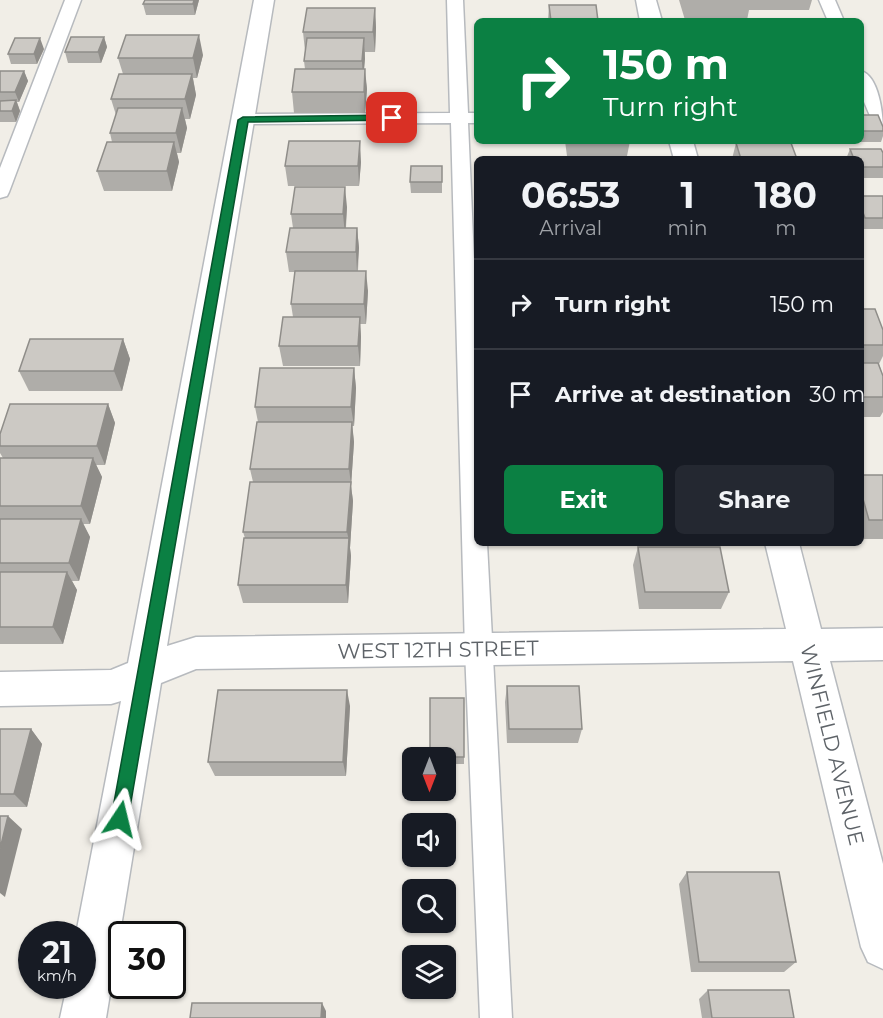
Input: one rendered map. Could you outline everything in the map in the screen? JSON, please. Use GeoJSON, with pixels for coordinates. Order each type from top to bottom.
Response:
{"type":"FeatureCollection","features":[{"type":"Feature","properties":{"kind":"street"},"geometry":{"type":"LineString","coordinates":[[83,1018],[264,0]]}},
{"type":"Feature","properties":{"kind":"street"},"geometry":{"type":"LineString","coordinates":[[646,0],[650,18]]}},
{"type":"Feature","properties":{"kind":"street","name":"WINFIELD AVENUE"},"geometry":{"type":"LineString","coordinates":[[783,546],[883,947]]}},
{"type":"Feature","properties":{"kind":"street","name":"WEST 12TH STREET"},"geometry":{"type":"LineString","coordinates":[[0,689],[111,687],[131,680],[146,671],[196,653],[883,644]]}},
{"type":"Feature","properties":{"kind":"lane"},"geometry":{"type":"LineString","coordinates":[[0,192],[73,0]]}},
{"type":"Feature","properties":{"kind":"lane"},"geometry":{"type":"LineString","coordinates":[[455,0],[468,118],[474,437]]}},
{"type":"Feature","properties":{"kind":"lane"},"geometry":{"type":"LineString","coordinates":[[827,0],[835,18]]}},
{"type":"Feature","properties":{"kind":"lane"},"geometry":{"type":"LineString","coordinates":[[864,84],[876,116]]}},
{"type":"Feature","properties":{"kind":"lane"},"geometry":{"type":"LineString","coordinates":[[243,120],[468,118]]}},
{"type":"Feature","properties":{"kind":"lane"},"geometry":{"type":"LineString","coordinates":[[476,546],[478,650],[496,1018]]}},
{"type":"Feature","properties":{"kind":"building"},"geometry":{"type":"Polygon","coordinates":[[[145,0],[194,0],[193,4],[143,4],[145,0]]]}},
{"type":"Feature","properties":{"kind":"building"},"geometry":{"type":"Polygon","coordinates":[[[549,5],[596,5],[598,18],[551,18],[549,5]]]}},
{"type":"Feature","properties":{"kind":"building"},"geometry":{"type":"Polygon","coordinates":[[[307,8],[375,8],[373,32],[303,32],[307,8]]]}},
{"type":"Feature","properties":{"kind":"building"},"geometry":{"type":"Polygon","coordinates":[[[126,35],[199,35],[193,58],[118,58],[126,35]]]}},
{"type":"Feature","properties":{"kind":"building"},"geometry":{"type":"Polygon","coordinates":[[[71,37],[104,37],[98,52],[65,52],[71,37]]]}},
{"type":"Feature","properties":{"kind":"building"},"geometry":{"type":"Polygon","coordinates":[[[15,38],[40,38],[34,54],[8,54],[15,38]]]}},
{"type":"Feature","properties":{"kind":"building"},"geometry":{"type":"Polygon","coordinates":[[[307,38],[364,38],[362,61],[304,61],[307,38]]]}},
{"type":"Feature","properties":{"kind":"building"},"geometry":{"type":"Polygon","coordinates":[[[295,69],[365,69],[364,92],[292,92],[295,69]]]}},
{"type":"Feature","properties":{"kind":"building"},"geometry":{"type":"Polygon","coordinates":[[[0,71],[24,71],[15,92],[0,92],[0,71]]]}},
{"type":"Feature","properties":{"kind":"building"},"geometry":{"type":"Polygon","coordinates":[[[119,74],[192,74],[185,99],[111,99],[119,74]]]}},
{"type":"Feature","properties":{"kind":"building"},"geometry":{"type":"Polygon","coordinates":[[[16,100],[12,111],[0,111],[0,101],[16,100]]]}},
{"type":"Feature","properties":{"kind":"building"},"geometry":{"type":"Polygon","coordinates":[[[118,108],[182,108],[176,133],[110,133],[118,108]]]}},
{"type":"Feature","properties":{"kind":"building"},"geometry":{"type":"Polygon","coordinates":[[[864,115],[878,115],[883,131],[864,131],[864,115]]]}},
{"type":"Feature","properties":{"kind":"building"},"geometry":{"type":"Polygon","coordinates":[[[289,141],[360,141],[358,166],[285,166],[289,141]]]}},
{"type":"Feature","properties":{"kind":"building"},"geometry":{"type":"Polygon","coordinates":[[[107,142],[174,142],[167,171],[97,171],[107,142]]]}},
{"type":"Feature","properties":{"kind":"building"},"geometry":{"type":"Polygon","coordinates":[[[736,144],[791,144],[796,156],[740,156],[736,144]]]}},
{"type":"Feature","properties":{"kind":"building"},"geometry":{"type":"Polygon","coordinates":[[[850,149],[881,149],[883,167],[864,167],[864,156],[853,156],[850,149]]]}},
{"type":"Feature","properties":{"kind":"building"},"geometry":{"type":"Polygon","coordinates":[[[411,166],[442,166],[442,182],[410,182],[411,166]]]}},
{"type":"Feature","properties":{"kind":"building"},"geometry":{"type":"Polygon","coordinates":[[[295,187],[345,187],[343,214],[291,214],[295,187]]]}},
{"type":"Feature","properties":{"kind":"building"},"geometry":{"type":"Polygon","coordinates":[[[864,196],[883,196],[883,218],[865,218],[864,196]]]}},
{"type":"Feature","properties":{"kind":"building"},"geometry":{"type":"Polygon","coordinates":[[[290,228],[357,228],[356,252],[286,252],[290,228]]]}},
{"type":"Feature","properties":{"kind":"building"},"geometry":{"type":"Polygon","coordinates":[[[295,271],[366,271],[364,304],[291,304],[295,271]]]}},
{"type":"Feature","properties":{"kind":"building"},"geometry":{"type":"Polygon","coordinates":[[[864,309],[875,309],[883,330],[883,345],[864,345],[864,309]]]}},
{"type":"Feature","properties":{"kind":"building"},"geometry":{"type":"Polygon","coordinates":[[[283,317],[360,317],[358,346],[279,346],[283,317]]]}},
{"type":"Feature","properties":{"kind":"building"},"geometry":{"type":"Polygon","coordinates":[[[30,339],[123,339],[114,371],[19,371],[30,339]]]}},
{"type":"Feature","properties":{"kind":"building"},"geometry":{"type":"Polygon","coordinates":[[[864,363],[878,363],[883,376],[883,397],[864,397],[864,363]]]}},
{"type":"Feature","properties":{"kind":"building"},"geometry":{"type":"Polygon","coordinates":[[[260,368],[354,368],[351,407],[255,407],[260,368]]]}},
{"type":"Feature","properties":{"kind":"building"},"geometry":{"type":"Polygon","coordinates":[[[10,404],[108,404],[97,446],[0,446],[0,434],[10,404]]]}},
{"type":"Feature","properties":{"kind":"building"},"geometry":{"type":"Polygon","coordinates":[[[257,422],[352,422],[349,469],[250,469],[257,422]]]}},
{"type":"Feature","properties":{"kind":"building"},"geometry":{"type":"Polygon","coordinates":[[[0,458],[93,458],[81,506],[0,506],[0,458]]]}},
{"type":"Feature","properties":{"kind":"building"},"geometry":{"type":"Polygon","coordinates":[[[864,475],[883,475],[883,520],[869,520],[864,502],[864,475]]]}},
{"type":"Feature","properties":{"kind":"building"},"geometry":{"type":"Polygon","coordinates":[[[250,482],[351,482],[347,532],[243,532],[250,482]]]}},
{"type":"Feature","properties":{"kind":"building"},"geometry":{"type":"Polygon","coordinates":[[[0,519],[81,519],[69,563],[0,563],[0,519]]]}},
{"type":"Feature","properties":{"kind":"building"},"geometry":{"type":"Polygon","coordinates":[[[244,538],[349,538],[346,585],[238,585],[244,538]]]}},
{"type":"Feature","properties":{"kind":"building"},"geometry":{"type":"Polygon","coordinates":[[[638,547],[720,547],[729,592],[645,592],[638,547]]]}},
{"type":"Feature","properties":{"kind":"building"},"geometry":{"type":"Polygon","coordinates":[[[0,572],[67,572],[53,627],[0,627],[0,572]]]}},
{"type":"Feature","properties":{"kind":"building"},"geometry":{"type":"Polygon","coordinates":[[[507,686],[579,686],[582,729],[509,729],[507,686]]]}},
{"type":"Feature","properties":{"kind":"building"},"geometry":{"type":"Polygon","coordinates":[[[218,690],[347,690],[343,762],[208,762],[218,690]]]}},
{"type":"Feature","properties":{"kind":"building"},"geometry":{"type":"Polygon","coordinates":[[[430,698],[464,698],[464,757],[456,757],[456,747],[430,747],[430,698]]]}},
{"type":"Feature","properties":{"kind":"building"},"geometry":{"type":"Polygon","coordinates":[[[0,729],[31,729],[14,794],[0,794],[0,729]]]}},
{"type":"Feature","properties":{"kind":"building"},"geometry":{"type":"Polygon","coordinates":[[[0,816],[8,816],[0,849],[0,816]]]}},
{"type":"Feature","properties":{"kind":"building"},"geometry":{"type":"Polygon","coordinates":[[[687,872],[779,872],[796,962],[699,962],[687,872]]]}},
{"type":"Feature","properties":{"kind":"building"},"geometry":{"type":"Polygon","coordinates":[[[708,990],[789,990],[794,1018],[712,1018],[708,990]]]}},
{"type":"Feature","properties":{"kind":"building"},"geometry":{"type":"Polygon","coordinates":[[[192,1003],[322,1003],[321,1018],[190,1018],[192,1003]]]}},
{"type":"Feature","properties":{"kind":"route"},"geometry":{"type":"LineString","coordinates":[[120,819],[243,120],[392,118]]}}]}
